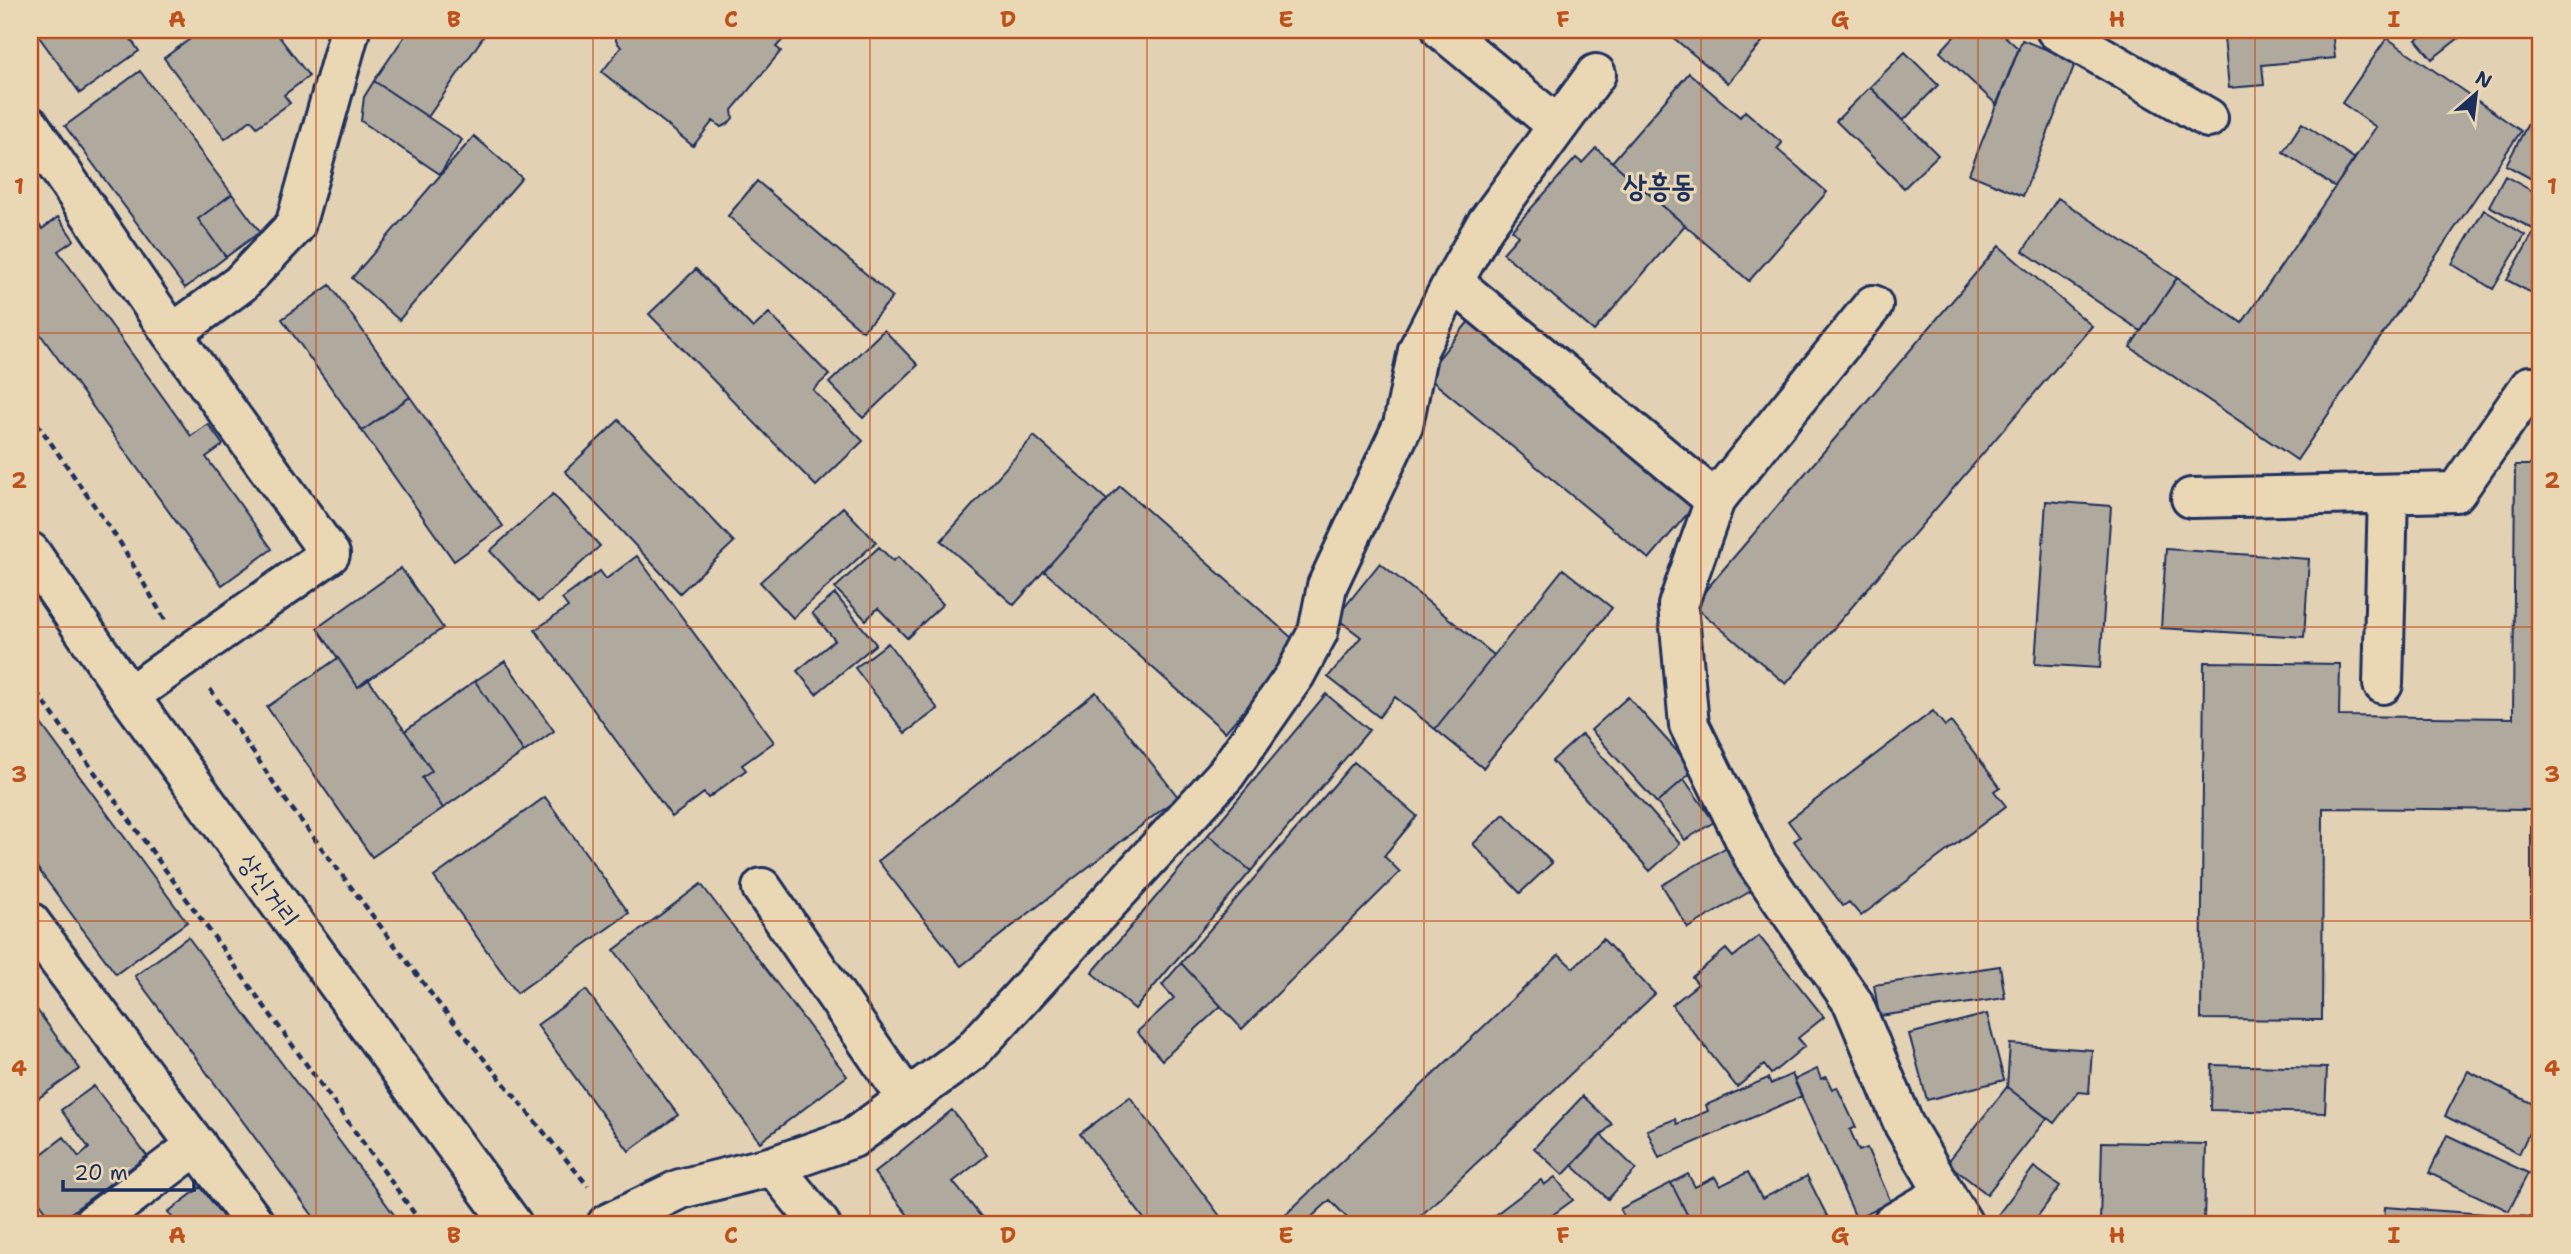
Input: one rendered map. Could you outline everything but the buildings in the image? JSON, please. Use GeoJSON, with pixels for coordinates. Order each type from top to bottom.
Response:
{"type":"FeatureCollection","features":[{"type":"Feature","properties":{"kind":"street"},"geometry":{"type":"LineString","coordinates":[[172,334],[240,284],[295,226],[350,30]]}},
{"type":"Feature","properties":{"kind":"street"},"geometry":{"type":"LineString","coordinates":[[1442,30],[1558,125]]}},
{"type":"Feature","properties":{"kind":"street"},"geometry":{"type":"LineString","coordinates":[[2056,30],[2208,117]]}},
{"type":"Feature","properties":{"kind":"street"},"geometry":{"type":"LineString","coordinates":[[611,1222],[680,1189],[773,1166],[853,1138],[971,1052],[1217,785],[1295,675],[1318,632],[1326,586],[1403,425],[1418,350],[1453,282],[1484,227],[1596,74]]}},
{"type":"Feature","properties":{"kind":"street"},"geometry":{"type":"LineString","coordinates":[[30,126],[172,334],[330,554],[129,696]]}},
{"type":"Feature","properties":{"kind":"street"},"geometry":{"type":"LineString","coordinates":[[1453,282],[1715,499]]}},
{"type":"Feature","properties":{"kind":"street"},"geometry":{"type":"LineString","coordinates":[[1873,305],[1715,499],[1678,605],[1689,725],[1756,862],[1853,1003],[1904,1125],[1953,1209],[1892,1224]]}},
{"type":"Feature","properties":{"kind":"street"},"geometry":{"type":"LineString","coordinates":[[2191,498],[2456,492],[2530,386],[2541,386]]}},
{"type":"Feature","properties":{"kind":"street"},"geometry":{"type":"LineString","coordinates":[[2383,684],[2388,494]]}},
{"type":"Feature","properties":{"kind":"street","name":"상신거리"},"geometry":{"type":"LineString","coordinates":[[30,552],[129,696],[512,1224]]}},
{"type":"Feature","properties":{"kind":"street"},"geometry":{"type":"LineString","coordinates":[[762,888],[907,1099]]}},
{"type":"Feature","properties":{"kind":"street"},"geometry":{"type":"LineString","coordinates":[[30,922],[255,1224]]}},
{"type":"Feature","properties":{"kind":"street"},"geometry":{"type":"LineString","coordinates":[[93,1224],[197,1145]]}},
{"type":"Feature","properties":{"kind":"street"},"geometry":{"type":"LineString","coordinates":[[773,1166],[820,1224]]}},
{"type":"Feature","properties":{"kind":"path"},"geometry":{"type":"LineString","coordinates":[[30,413],[121,544],[142,584],[187,656],[284,798],[430,993],[611,1222]]}},
{"type":"Feature","properties":{"kind":"path"},"geometry":{"type":"LineString","coordinates":[[30,683],[422,1224]]}},
{"type":"Feature","properties":{"kind":"district","name":"상흥동"},"geometry":{"type":"Point","coordinates":[1659,186]}}]}
